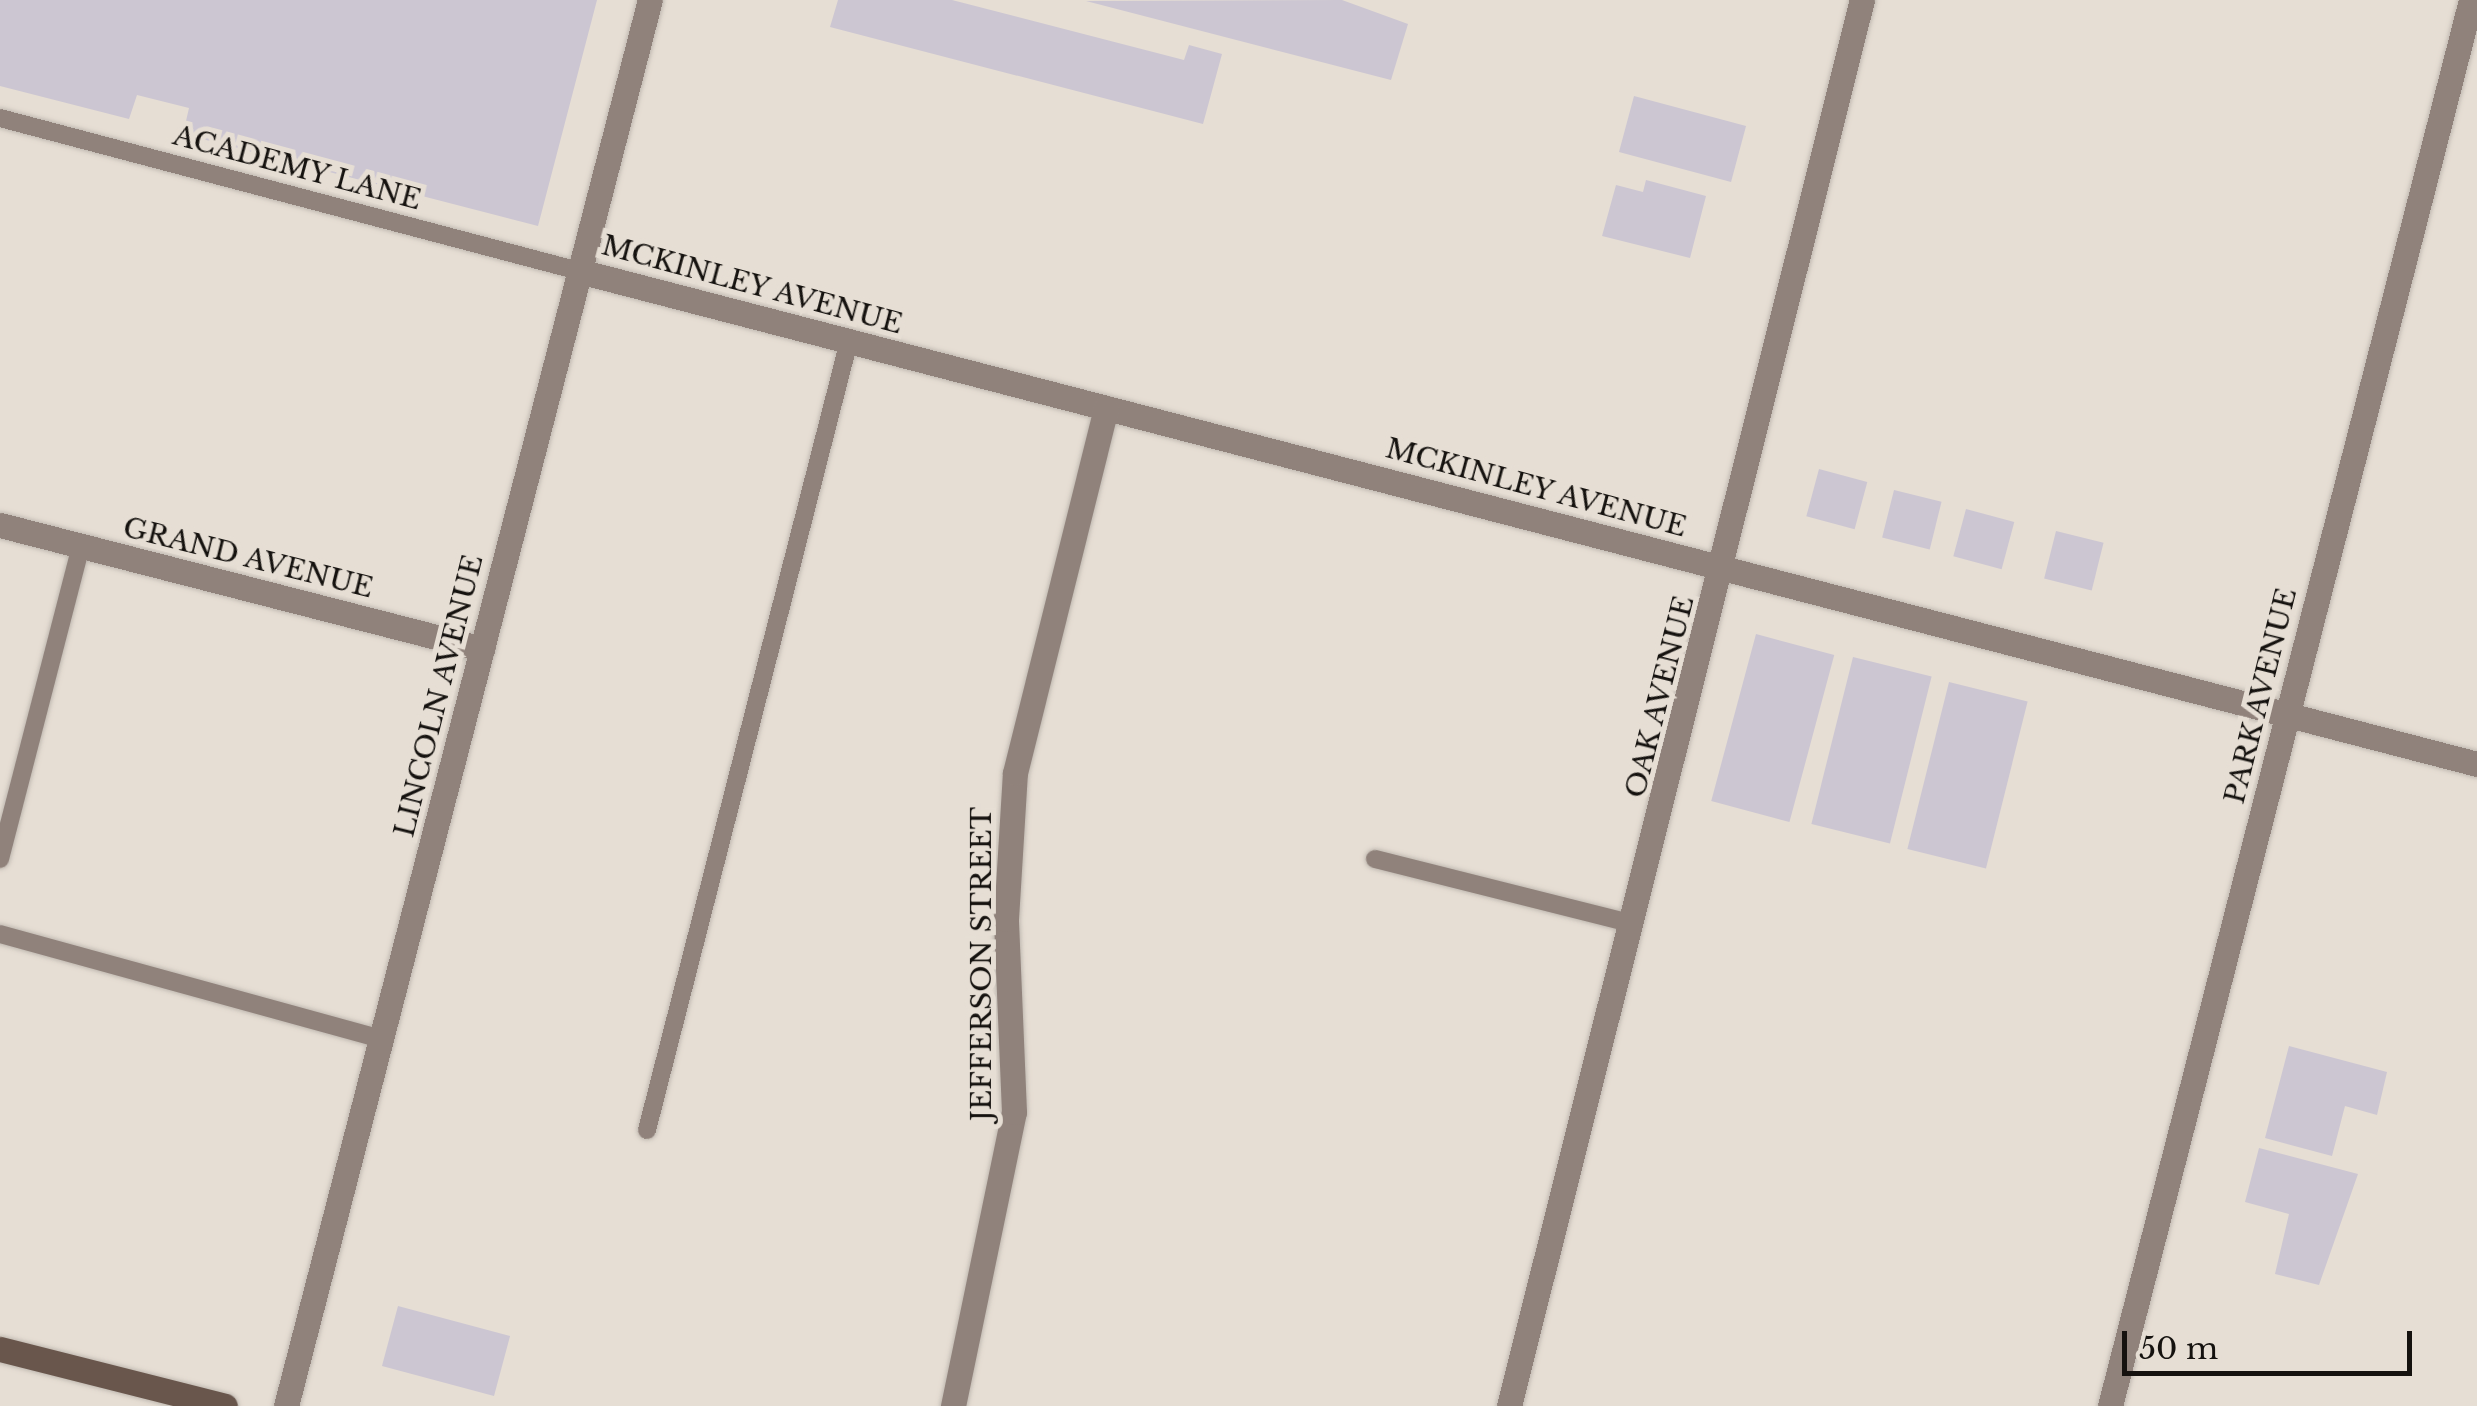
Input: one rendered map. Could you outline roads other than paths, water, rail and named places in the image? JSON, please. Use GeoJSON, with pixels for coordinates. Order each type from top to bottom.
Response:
{"type":"FeatureCollection","features":[{"type":"Feature","properties":{"kind":"main road"},"geometry":{"type":"LineString","coordinates":[[0,1348],[225,1406]]}},
{"type":"Feature","properties":{"kind":"street","name":"LINCOLN AVENUE"},"geometry":{"type":"LineString","coordinates":[[286,1406],[650,0]]}},
{"type":"Feature","properties":{"kind":"street","name":"OAK AVENUE"},"geometry":{"type":"LineString","coordinates":[[1509,1406],[1862,0]]}},
{"type":"Feature","properties":{"kind":"street","name":"PARK AVENUE"},"geometry":{"type":"LineString","coordinates":[[2110,1406],[2471,0]]}},
{"type":"Feature","properties":{"kind":"street","name":"MCKINLEY AVENUE"},"geometry":{"type":"LineString","coordinates":[[580,271],[2477,764]]}},
{"type":"Feature","properties":{"kind":"street","name":"JEFFERSON STREET"},"geometry":{"type":"LineString","coordinates":[[953,1406],[1014,1112],[1006,902],[1015,773],[1106,408]]}},
{"type":"Feature","properties":{"kind":"street","name":"GRAND AVENUE"},"geometry":{"type":"LineString","coordinates":[[0,524],[482,649]]}},
{"type":"Feature","properties":{"kind":"lane","name":"ACADEMY LANE"},"geometry":{"type":"LineString","coordinates":[[0,118],[580,271]]}},
{"type":"Feature","properties":{"kind":"lane"},"geometry":{"type":"LineString","coordinates":[[646,1130],[849,341]]}},
{"type":"Feature","properties":{"kind":"lane"},"geometry":{"type":"LineString","coordinates":[[0,859],[81,546]]}},
{"type":"Feature","properties":{"kind":"lane"},"geometry":{"type":"LineString","coordinates":[[1374,858],[1633,924]]}},
{"type":"Feature","properties":{"kind":"lane"},"geometry":{"type":"LineString","coordinates":[[0,934],[382,1038]]}}]}
